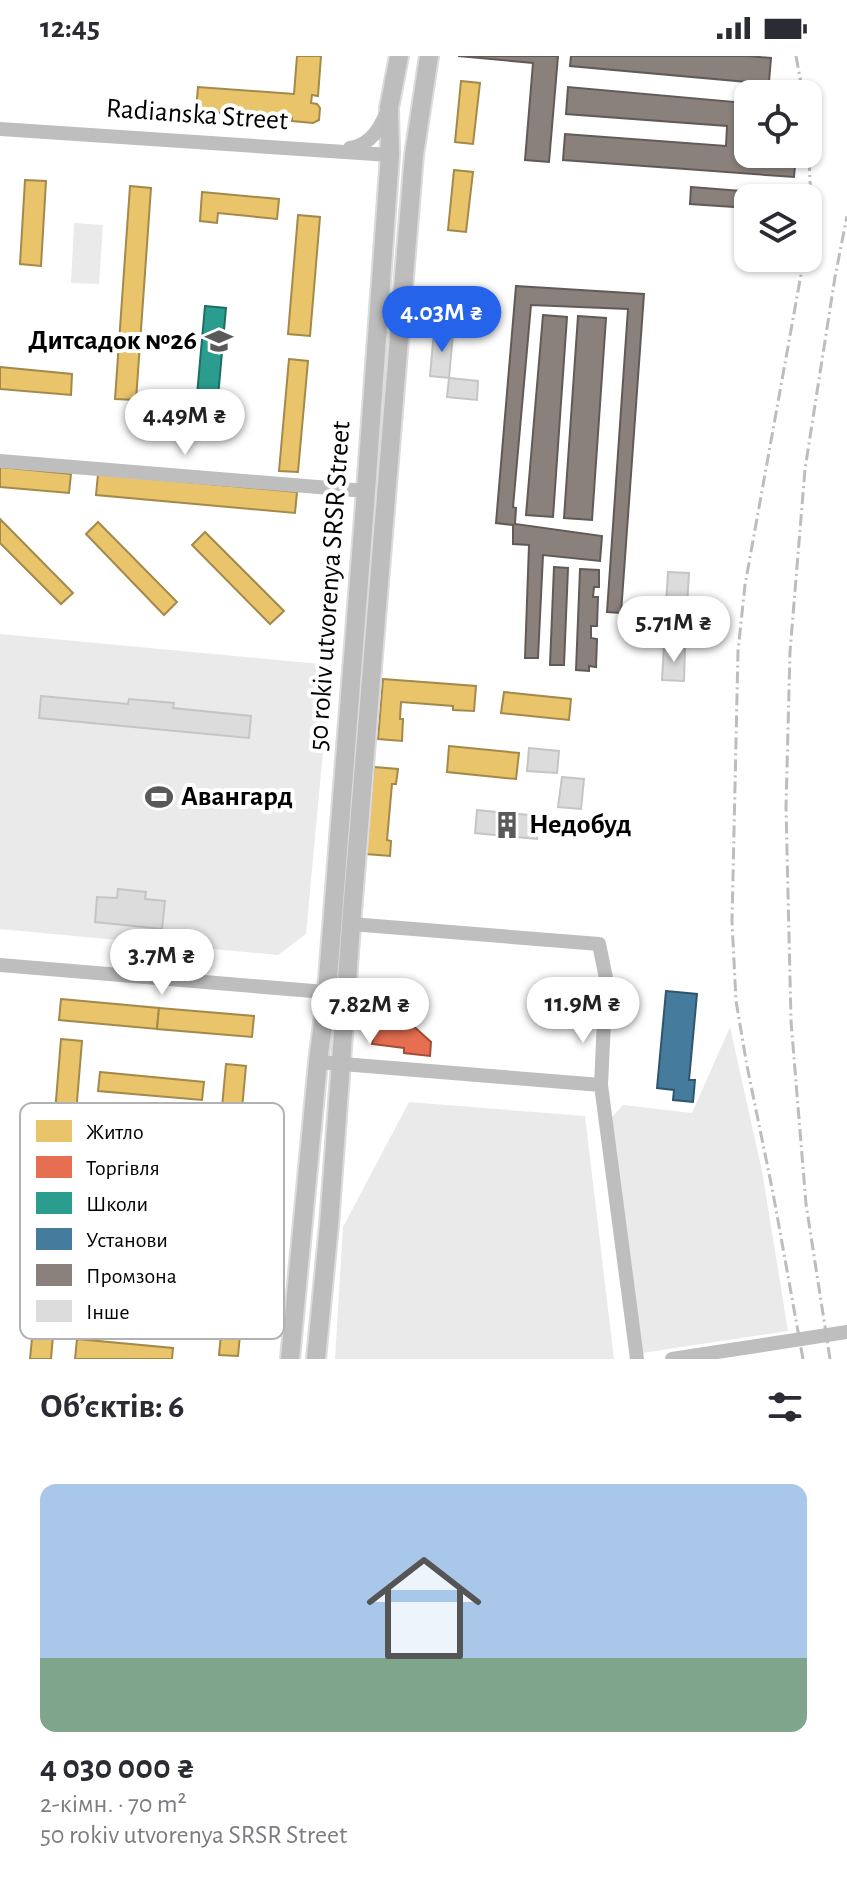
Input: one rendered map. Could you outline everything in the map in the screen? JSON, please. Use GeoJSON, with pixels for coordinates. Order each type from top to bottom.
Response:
{"type":"FeatureCollection","features":[{"type":"Feature","properties":{"kind":"main road","name":"50 rokiv utvorenya SRSR Street"},"geometry":{"type":"LineString","coordinates":[[316,1359],[340,1064],[336,993],[390,155],[389,108],[399,56]]}},
{"type":"Feature","properties":{"kind":"main road","name":"50 rokiv utvorenya SRSR Street"},"geometry":{"type":"LineString","coordinates":[[290,1359],[318,1062],[351,924],[414,155],[429,56]]}},
{"type":"Feature","properties":{"kind":"main road"},"geometry":{"type":"LineString","coordinates":[[390,155],[414,155]]}},
{"type":"Feature","properties":{"kind":"street"},"geometry":{"type":"LineString","coordinates":[[333,150],[360,146],[372,138],[389,108]]}},
{"type":"Feature","properties":{"kind":"street","name":"Radianska Street"},"geometry":{"type":"LineString","coordinates":[[0,129],[390,155]]}},
{"type":"Feature","properties":{"kind":"street"},"geometry":{"type":"LineString","coordinates":[[0,461],[366,491]]}},
{"type":"Feature","properties":{"kind":"street"},"geometry":{"type":"LineString","coordinates":[[351,924],[599,944],[606,978],[601,1085],[637,1359]]}},
{"type":"Feature","properties":{"kind":"street"},"geometry":{"type":"LineString","coordinates":[[0,965],[336,993]]}},
{"type":"Feature","properties":{"kind":"street"},"geometry":{"type":"LineString","coordinates":[[318,1062],[601,1085]]}},
{"type":"Feature","properties":{"kind":"street"},"geometry":{"type":"LineString","coordinates":[[672,1359],[847,1332]]}},
{"type":"Feature","properties":{"kind":"shaded area"},"geometry":{"type":"Polygon","coordinates":[[[74,223],[103,225],[99,284],[71,283],[74,223]]]}},
{"type":"Feature","properties":{"kind":"shaded area","name":"Авангард"},"geometry":{"type":"Polygon","coordinates":[[[0,634],[331,665],[306,934],[278,955],[0,929],[0,634]]]}},
{"type":"Feature","properties":{"kind":"shaded area"},"geometry":{"type":"Polygon","coordinates":[[[730,1027],[762,1171],[788,1331],[642,1353],[610,1119],[623,1105],[692,1113],[730,1027]]]}},
{"type":"Feature","properties":{"kind":"shaded area"},"geometry":{"type":"Polygon","coordinates":[[[409,1102],[585,1116],[614,1359],[335,1359],[343,1227],[409,1102]]]}},
{"type":"Feature","properties":{"kind":"building: Житло"},"geometry":{"type":"Polygon","coordinates":[[[297,56],[321,56],[318,96],[312,95],[311,103],[320,108],[319,120],[313,123],[292,121],[292,118],[196,111],[198,87],[294,94],[297,56]]]}},
{"type":"Feature","properties":{"kind":"building: Житло"},"geometry":{"type":"Polygon","coordinates":[[[461,81],[480,83],[473,144],[455,142],[461,81]]]}},
{"type":"Feature","properties":{"kind":"building: Житло"},"geometry":{"type":"Polygon","coordinates":[[[454,170],[473,172],[466,232],[448,230],[454,170]]]}},
{"type":"Feature","properties":{"kind":"building: Житло"},"geometry":{"type":"Polygon","coordinates":[[[25,180],[46,181],[41,266],[20,264],[25,180]]]}},
{"type":"Feature","properties":{"kind":"building: Житло"},"geometry":{"type":"Polygon","coordinates":[[[130,186],[151,188],[136,400],[115,399],[130,186]]]}},
{"type":"Feature","properties":{"kind":"building: Житло"},"geometry":{"type":"Polygon","coordinates":[[[202,192],[279,199],[277,219],[218,213],[217,223],[200,221],[202,192]]]}},
{"type":"Feature","properties":{"kind":"building: Житло"},"geometry":{"type":"Polygon","coordinates":[[[298,215],[320,217],[310,336],[288,334],[298,215]]]}},
{"type":"Feature","properties":{"kind":"building: Житло"},"geometry":{"type":"Polygon","coordinates":[[[289,359],[308,361],[298,472],[279,471],[289,359]]]}},
{"type":"Feature","properties":{"kind":"building: Житло"},"geometry":{"type":"Polygon","coordinates":[[[0,367],[72,374],[71,395],[0,389],[0,367]]]}},
{"type":"Feature","properties":{"kind":"building: Житло"},"geometry":{"type":"Polygon","coordinates":[[[0,467],[71,474],[69,493],[0,487],[0,467]]]}},
{"type":"Feature","properties":{"kind":"building: Житло"},"geometry":{"type":"Polygon","coordinates":[[[98,474],[297,492],[295,513],[96,495],[98,474]]]}},
{"type":"Feature","properties":{"kind":"building: Житло"},"geometry":{"type":"Polygon","coordinates":[[[0,519],[73,593],[61,604],[0,543],[0,519]]]}},
{"type":"Feature","properties":{"kind":"building: Житло"},"geometry":{"type":"Polygon","coordinates":[[[98,522],[177,602],[164,615],[86,534],[98,522]]]}},
{"type":"Feature","properties":{"kind":"building: Житло"},"geometry":{"type":"Polygon","coordinates":[[[205,532],[284,611],[270,624],[192,545],[205,532]]]}},
{"type":"Feature","properties":{"kind":"building: Житло"},"geometry":{"type":"Polygon","coordinates":[[[383,679],[476,686],[474,711],[401,702],[402,741],[378,739],[383,679]]]}},
{"type":"Feature","properties":{"kind":"building: Житло"},"geometry":{"type":"Polygon","coordinates":[[[504,692],[571,699],[569,720],[501,713],[504,692]]]}},
{"type":"Feature","properties":{"kind":"building: Житло"},"geometry":{"type":"Polygon","coordinates":[[[449,746],[519,753],[516,779],[447,772],[449,746]]]}},
{"type":"Feature","properties":{"kind":"building: Житло"},"geometry":{"type":"Polygon","coordinates":[[[374,767],[398,769],[396,784],[392,784],[387,840],[391,841],[390,856],[366,854],[374,767]]]}},
{"type":"Feature","properties":{"kind":"building: Житло"},"geometry":{"type":"Polygon","coordinates":[[[61,999],[159,1008],[157,1029],[59,1020],[61,999]]]}},
{"type":"Feature","properties":{"kind":"building: Житло"},"geometry":{"type":"Polygon","coordinates":[[[159,1008],[254,1016],[252,1037],[157,1029],[159,1008]]]}},
{"type":"Feature","properties":{"kind":"building: Житло"},"geometry":{"type":"Polygon","coordinates":[[[61,1039],[82,1041],[77,1103],[56,1103],[61,1039]]]}},
{"type":"Feature","properties":{"kind":"building: Житло"},"geometry":{"type":"Polygon","coordinates":[[[226,1064],[246,1066],[243,1103],[222,1103],[226,1064]]]}},
{"type":"Feature","properties":{"kind":"building: Житло"},"geometry":{"type":"Polygon","coordinates":[[[100,1072],[204,1082],[202,1100],[98,1091],[100,1072]]]}},
{"type":"Feature","properties":{"kind":"building: Житло"},"geometry":{"type":"Polygon","coordinates":[[[32,1339],[53,1339],[51,1359],[30,1359],[32,1339]]]}},
{"type":"Feature","properties":{"kind":"building: Житло"},"geometry":{"type":"Polygon","coordinates":[[[77,1339],[173,1348],[172,1359],[75,1359],[77,1339]]]}},
{"type":"Feature","properties":{"kind":"building: Житло"},"geometry":{"type":"Polygon","coordinates":[[[220,1339],[240,1339],[238,1356],[219,1355],[220,1339]]]}},
{"type":"Feature","properties":{"kind":"building: Торгівля"},"geometry":{"type":"Polygon","coordinates":[[[400,1014],[431,1042],[430,1056],[404,1053],[404,1048],[372,1044],[378,1016],[395,1020],[400,1014]]]}},
{"type":"Feature","properties":{"kind":"building: Школи"},"geometry":{"type":"Polygon","coordinates":[[[205,306],[226,308],[218,397],[197,395],[205,306]]]}},
{"type":"Feature","properties":{"kind":"building: Установи"},"geometry":{"type":"Polygon","coordinates":[[[666,991],[697,994],[689,1080],[695,1080],[693,1102],[673,1100],[674,1090],[657,1088],[666,991]]]}},
{"type":"Feature","properties":{"kind":"building: Промзона"},"geometry":{"type":"Polygon","coordinates":[[[458,56],[558,56],[549,162],[525,160],[533,63],[458,56]]]}},
{"type":"Feature","properties":{"kind":"building: Промзона"},"geometry":{"type":"Polygon","coordinates":[[[571,56],[771,58],[769,80],[734,81],[570,66],[571,56]]]}},
{"type":"Feature","properties":{"kind":"building: Промзона"},"geometry":{"type":"Polygon","coordinates":[[[568,87],[734,102],[734,168],[795,168],[794,177],[563,160],[565,134],[726,146],[727,126],[566,114],[568,87]]]}},
{"type":"Feature","properties":{"kind":"building: Промзона"},"geometry":{"type":"Polygon","coordinates":[[[691,187],[734,190],[734,207],[690,204],[691,187]]]}},
{"type":"Feature","properties":{"kind":"building: Промзона"},"geometry":{"type":"Polygon","coordinates":[[[516,286],[644,294],[621,613],[607,612],[628,309],[531,305],[513,507],[516,508],[515,524],[602,536],[600,561],[543,555],[538,658],[525,658],[529,545],[513,544],[513,525],[496,523],[516,286]]]}},
{"type":"Feature","properties":{"kind":"building: Промзона"},"geometry":{"type":"Polygon","coordinates":[[[543,315],[567,317],[553,517],[526,515],[543,315]]]}},
{"type":"Feature","properties":{"kind":"building: Промзона"},"geometry":{"type":"Polygon","coordinates":[[[578,316],[606,318],[592,520],[564,518],[578,316]]]}},
{"type":"Feature","properties":{"kind":"building: Промзона"},"geometry":{"type":"Polygon","coordinates":[[[554,567],[568,568],[564,665],[550,665],[554,567]]]}},
{"type":"Feature","properties":{"kind":"building: Промзона"},"geometry":{"type":"Polygon","coordinates":[[[580,569],[599,570],[599,587],[594,587],[593,597],[598,597],[597,626],[591,626],[591,638],[597,639],[596,667],[589,666],[589,671],[576,670],[580,569]]]}},
{"type":"Feature","properties":{"kind":"building: Інше"},"geometry":{"type":"Polygon","coordinates":[[[434,331],[453,333],[449,378],[430,376],[434,331]]]}},
{"type":"Feature","properties":{"kind":"building: Інше"},"geometry":{"type":"Polygon","coordinates":[[[449,378],[478,381],[477,400],[447,397],[449,378]]]}},
{"type":"Feature","properties":{"kind":"building: Інше"},"geometry":{"type":"Polygon","coordinates":[[[668,572],[689,573],[686,623],[665,622],[668,572]]]}},
{"type":"Feature","properties":{"kind":"building: Інше"},"geometry":{"type":"Polygon","coordinates":[[[664,646],[685,647],[684,681],[662,680],[664,646]]]}},
{"type":"Feature","properties":{"kind":"building: Інше"},"geometry":{"type":"Polygon","coordinates":[[[41,696],[128,704],[129,699],[174,703],[173,708],[251,716],[249,738],[39,718],[41,696]]]}},
{"type":"Feature","properties":{"kind":"building: Інше","name":"Недобуд"},"geometry":{"type":"Polygon","coordinates":[[[529,748],[559,751],[557,773],[527,771],[529,748]]]}},
{"type":"Feature","properties":{"kind":"building: Інше","name":"Недобуд"},"geometry":{"type":"Polygon","coordinates":[[[562,777],[584,779],[581,809],[558,807],[562,777]]]}},
{"type":"Feature","properties":{"kind":"building: Інше","name":"Недобуд"},"geometry":{"type":"Polygon","coordinates":[[[477,810],[539,816],[537,839],[475,833],[477,810]]]}},
{"type":"Feature","properties":{"kind":"building: Інше"},"geometry":{"type":"Polygon","coordinates":[[[118,889],[146,892],[145,899],[165,901],[162,929],[95,922],[97,897],[117,898],[118,889]]]}},
{"type":"Feature","properties":{"kind":"railway"},"geometry":{"type":"LineString","coordinates":[[796,56],[800,80]]}},
{"type":"Feature","properties":{"kind":"railway"},"geometry":{"type":"LineString","coordinates":[[809,168],[810,184]]}},
{"type":"Feature","properties":{"kind":"railway"},"geometry":{"type":"LineString","coordinates":[[830,1359],[806,1204],[791,1021],[786,807],[790,652],[805,469],[847,216]]}},
{"type":"Feature","properties":{"kind":"railway"},"geometry":{"type":"LineString","coordinates":[[801,272],[745,585],[738,651],[732,921],[736,1001],[803,1359]]}},
{"type":"Feature","properties":{"kind":"place","name":"Дитсадок №26"},"geometry":{"type":"Point","coordinates":[219,341]}},
{"type":"Feature","properties":{"kind":"place","name":"Авангард"},"geometry":{"type":"Point","coordinates":[159,797]}},
{"type":"Feature","properties":{"kind":"place","name":"Недобуд"},"geometry":{"type":"Point","coordinates":[507,825]}}]}
